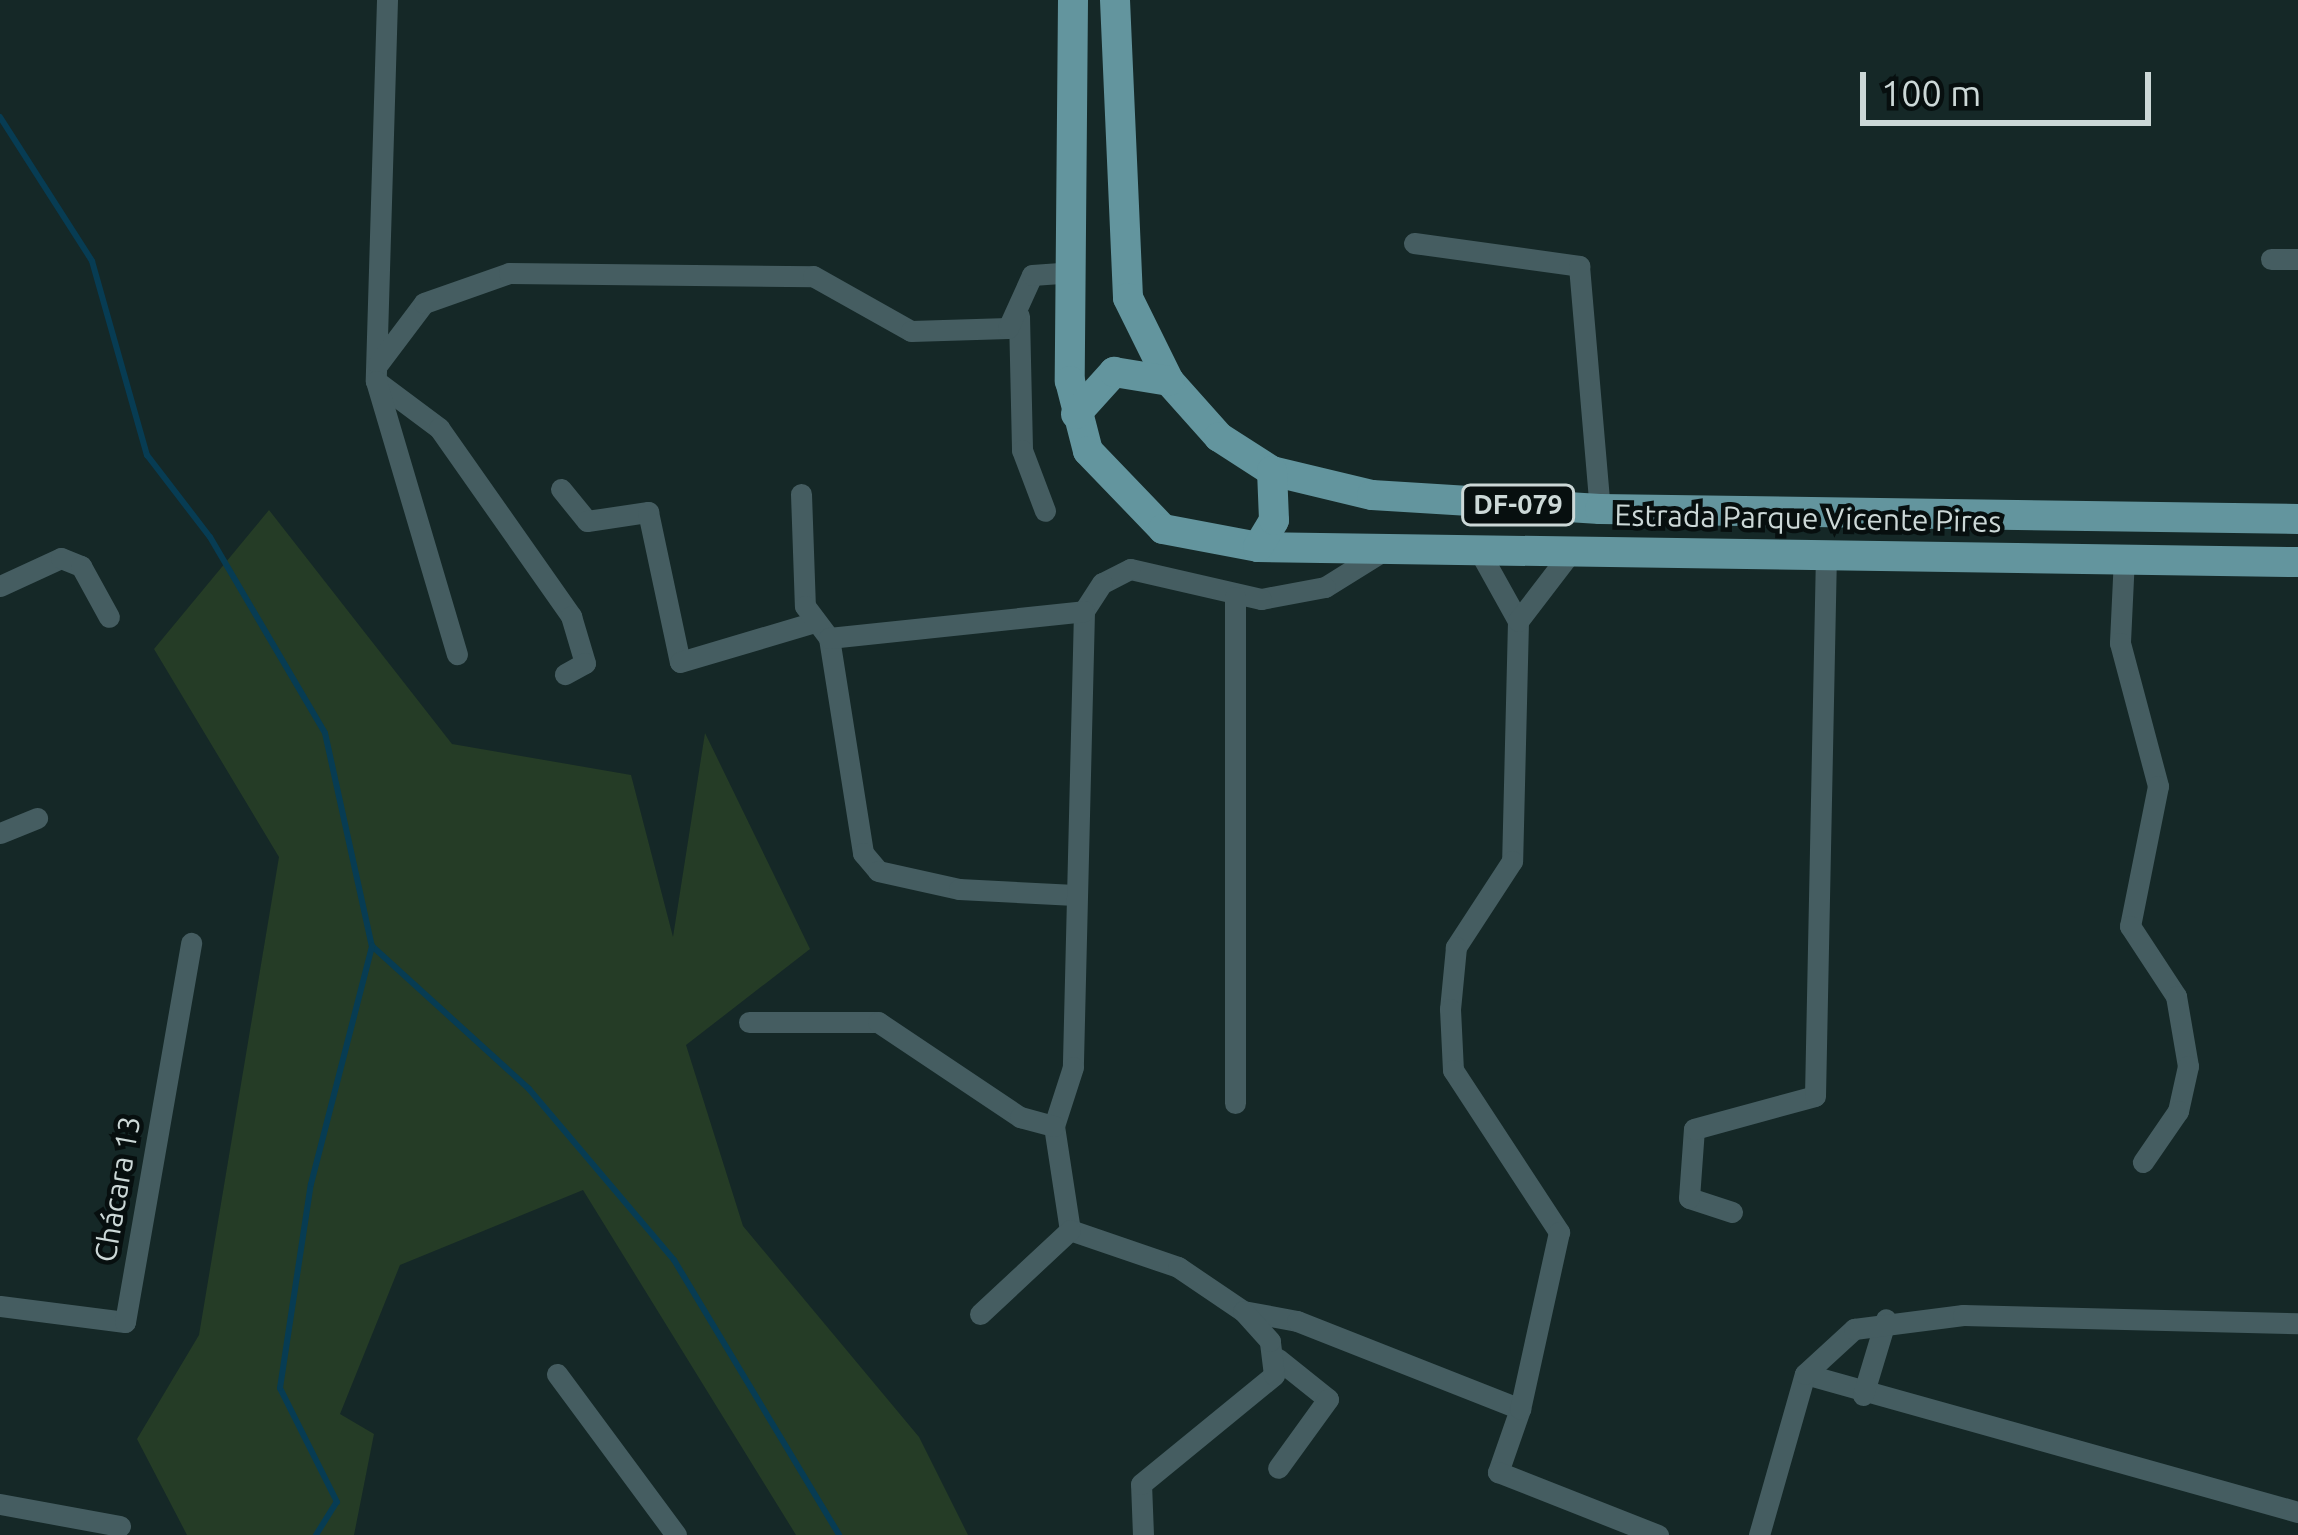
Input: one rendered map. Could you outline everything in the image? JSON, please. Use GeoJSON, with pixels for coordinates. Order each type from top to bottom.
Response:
{"type":"FeatureCollection","features":[{"type":"Feature","properties":{"kind":"main road","name":"Estrada Parque Vicente Pires"},"geometry":{"type":"LineString","coordinates":[[1073,0],[1071,272],[1076,414],[1109,481],[1163,530],[1258,547],[2298,562]]}},
{"type":"Feature","properties":{"kind":"main road","name":"Estrada Parque Vicente Pires"},"geometry":{"type":"LineString","coordinates":[[1115,0],[1120,259],[1169,381],[1219,437],[1272,471],[1372,495],[1600,509],[2298,519]]}},
{"type":"Feature","properties":{"kind":"main road"},"geometry":{"type":"LineString","coordinates":[[1076,414],[1114,372],[1169,381]]}},
{"type":"Feature","properties":{"kind":"main road"},"geometry":{"type":"LineString","coordinates":[[1258,547],[1274,520],[1272,471]]}},
{"type":"Feature","properties":{"kind":"main road"},"geometry":{"type":"LineString","coordinates":[[2210,518],[2200,535],[2213,561]]}},
{"type":"Feature","properties":{"kind":"street"},"geometry":{"type":"LineString","coordinates":[[387,0],[377,372],[457,654]]}},
{"type":"Feature","properties":{"kind":"street"},"geometry":{"type":"LineString","coordinates":[[1414,244],[1579,266],[1600,509]]}},
{"type":"Feature","properties":{"kind":"street"},"geometry":{"type":"LineString","coordinates":[[2270,259],[2298,259]]}},
{"type":"Feature","properties":{"kind":"street"},"geometry":{"type":"LineString","coordinates":[[1046,511],[1022,450],[1019,316],[1032,275],[1071,272]]}},
{"type":"Feature","properties":{"kind":"street"},"geometry":{"type":"LineString","coordinates":[[377,372],[424,303],[509,273],[813,276],[911,331],[1008,328],[1019,316]]}},
{"type":"Feature","properties":{"kind":"street"},"geometry":{"type":"LineString","coordinates":[[377,372],[439,428],[571,616],[585,663],[565,674]]}},
{"type":"Feature","properties":{"kind":"street"},"geometry":{"type":"LineString","coordinates":[[561,489],[587,521],[648,512],[680,662],[820,630],[1084,611]]}},
{"type":"Feature","properties":{"kind":"street"},"geometry":{"type":"LineString","coordinates":[[800,494],[856,831],[878,871],[1075,895]]}},
{"type":"Feature","properties":{"kind":"street"},"geometry":{"type":"LineString","coordinates":[[1070,1230],[1054,1126],[1073,1067],[1084,611],[1102,583],[1130,569],[1235,596],[1324,587],[1387,549]]}},
{"type":"Feature","properties":{"kind":"street"},"geometry":{"type":"LineString","coordinates":[[1478,549],[1518,621],[1512,861],[1456,947],[1450,1009],[1453,1070],[1559,1232],[1520,1408],[1498,1472],[1658,1535]]}},
{"type":"Feature","properties":{"kind":"street"},"geometry":{"type":"LineString","coordinates":[[1518,621],[1571,552]]}},
{"type":"Feature","properties":{"kind":"street"},"geometry":{"type":"LineString","coordinates":[[1732,1212],[1689,1198],[1694,1129],[1815,1096],[1826,555]]}},
{"type":"Feature","properties":{"kind":"street"},"geometry":{"type":"LineString","coordinates":[[2124,557],[2120,643],[2158,786],[2130,926],[2176,996],[2188,1066],[2178,1111],[2143,1162]]}},
{"type":"Feature","properties":{"kind":"street"},"geometry":{"type":"LineString","coordinates":[[0,586],[61,558],[81,566],[109,617]]}},
{"type":"Feature","properties":{"kind":"street"},"geometry":{"type":"LineString","coordinates":[[1235,596],[1235,1103]]}},
{"type":"Feature","properties":{"kind":"street"},"geometry":{"type":"LineString","coordinates":[[0,833],[37,818]]}},
{"type":"Feature","properties":{"kind":"street","name":"Chácara 13"},"geometry":{"type":"LineString","coordinates":[[0,1306],[125,1322],[191,943]]}},
{"type":"Feature","properties":{"kind":"street"},"geometry":{"type":"LineString","coordinates":[[749,1022],[878,1022],[1020,1117],[1054,1126]]}},
{"type":"Feature","properties":{"kind":"street"},"geometry":{"type":"LineString","coordinates":[[1070,1230],[1178,1268],[1243,1311],[1278,1359],[1328,1399],[1278,1468]]}},
{"type":"Feature","properties":{"kind":"street"},"geometry":{"type":"LineString","coordinates":[[980,1314],[1070,1230]]}},
{"type":"Feature","properties":{"kind":"street"},"geometry":{"type":"LineString","coordinates":[[1243,1311],[1298,1321],[1520,1408]]}},
{"type":"Feature","properties":{"kind":"street"},"geometry":{"type":"LineString","coordinates":[[1759,1535],[1804,1374],[1841,1337],[1886,1319],[2298,1323]]}},
{"type":"Feature","properties":{"kind":"street"},"geometry":{"type":"LineString","coordinates":[[1864,1395],[1886,1319]]}},
{"type":"Feature","properties":{"kind":"street"},"geometry":{"type":"LineString","coordinates":[[1143,1535],[1141,1484],[1256,1392],[1278,1359]]}},
{"type":"Feature","properties":{"kind":"street"},"geometry":{"type":"LineString","coordinates":[[557,1374],[676,1535]]}},
{"type":"Feature","properties":{"kind":"street"},"geometry":{"type":"LineString","coordinates":[[1804,1374],[1864,1395],[2298,1512]]}},
{"type":"Feature","properties":{"kind":"street"},"geometry":{"type":"LineString","coordinates":[[0,1504],[120,1526]]}},
{"type":"Feature","properties":{"kind":"green space"},"geometry":{"type":"Polygon","coordinates":[[[269,510],[452,744],[631,775],[673,937],[705,733],[810,949],[686,1045],[743,1226],[919,1437],[968,1535],[796,1535],[583,1190],[400,1265],[340,1414],[374,1434],[354,1535],[187,1535],[137,1439],[199,1335],[279,857],[154,649],[269,510]]]}},
{"type":"Feature","properties":{"kind":"waterway"},"geometry":{"type":"LineString","coordinates":[[0,117],[92,261],[147,455],[210,537],[325,733],[372,946],[529,1089],[674,1260],[839,1535]]}},
{"type":"Feature","properties":{"kind":"waterway"},"geometry":{"type":"LineString","coordinates":[[316,1535],[337,1502],[280,1388],[311,1184],[372,946]]}}]}
